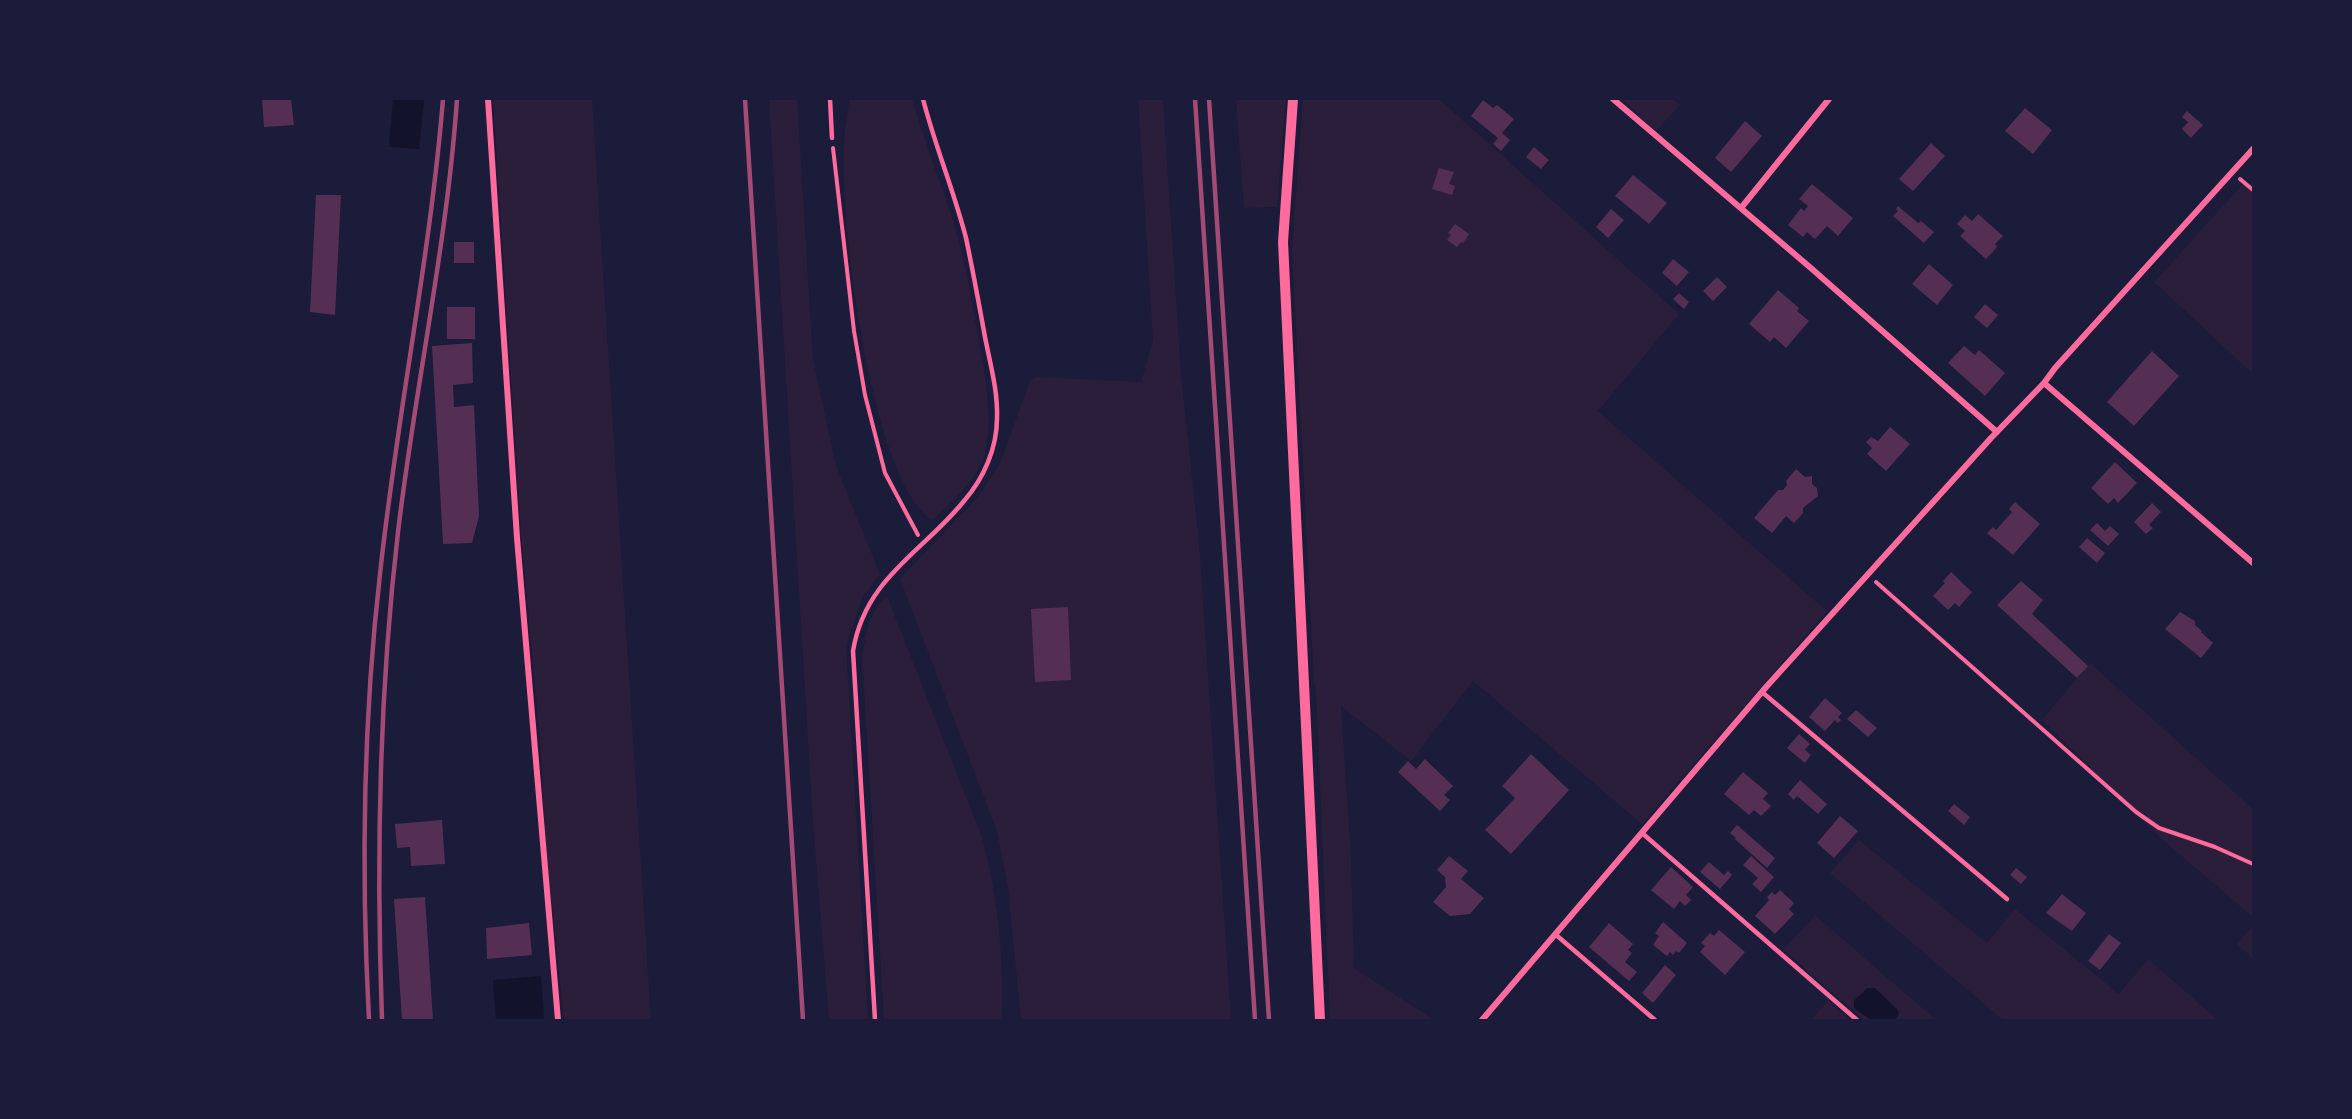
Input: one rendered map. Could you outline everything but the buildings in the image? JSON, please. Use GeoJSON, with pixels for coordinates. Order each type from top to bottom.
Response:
{"type":"FeatureCollection","features":[{"type":"Feature","properties":{"kind":"street"},"geometry":{"type":"LineString","coordinates":[[488,99],[517,538],[558,1020]]}},
{"type":"Feature","properties":{"kind":"street"},"geometry":{"type":"LineString","coordinates":[[1293,99],[1283,242],[1320,1020]]}},
{"type":"Feature","properties":{"kind":"street"},"geometry":{"type":"LineString","coordinates":[[1613,99],[1998,432]]}},
{"type":"Feature","properties":{"kind":"street"},"geometry":{"type":"LineString","coordinates":[[1741,208],[1829,99]]}},
{"type":"Feature","properties":{"kind":"street"},"geometry":{"type":"LineString","coordinates":[[1482,1020],[1762,692],[2044,383],[2253,148]]}},
{"type":"Feature","properties":{"kind":"street"},"geometry":{"type":"LineString","coordinates":[[2044,383],[2253,563]]}},
{"type":"Feature","properties":{"kind":"lane"},"geometry":{"type":"LineString","coordinates":[[830,99],[832,138]]}},
{"type":"Feature","properties":{"kind":"lane"},"geometry":{"type":"LineString","coordinates":[[875,1020],[853,651],[857,631],[866,610],[889,575],[964,502],[979,482],[994,445],[998,417],[991,367],[965,237],[923,99]]}},
{"type":"Feature","properties":{"kind":"lane"},"geometry":{"type":"LineString","coordinates":[[1762,692],[2007,899]]}},
{"type":"Feature","properties":{"kind":"lane"},"geometry":{"type":"LineString","coordinates":[[1642,832],[1857,1020]]}},
{"type":"Feature","properties":{"kind":"lane"},"geometry":{"type":"LineString","coordinates":[[1555,934],[1655,1020]]}},
{"type":"Feature","properties":{"kind":"path"},"geometry":{"type":"LineString","coordinates":[[832,138],[854,331],[866,395],[885,473],[914,532],[924,542]]}},
{"type":"Feature","properties":{"kind":"path"},"geometry":{"type":"LineString","coordinates":[[1868,575],[2136,812],[2159,828],[2214,847],[2253,864]]}},
{"type":"Feature","properties":{"kind":"shaded area"},"geometry":{"type":"Polygon","coordinates":[[[393,99],[424,99],[419,149],[389,147],[393,99]]]}},
{"type":"Feature","properties":{"kind":"shaded area"},"geometry":{"type":"Polygon","coordinates":[[[493,99],[592,99],[651,1020],[564,1020],[546,844],[540,740],[521,532],[493,99]]]}},
{"type":"Feature","properties":{"kind":"shaded area"},"geometry":{"type":"Polygon","coordinates":[[[769,99],[797,99],[813,359],[836,466],[880,574],[863,596],[846,645],[868,1020],[829,1020],[813,822],[769,99]]]}},
{"type":"Feature","properties":{"kind":"shaded area"},"geometry":{"type":"Polygon","coordinates":[[[849,99],[912,99],[954,224],[969,286],[989,413],[985,452],[971,480],[933,520],[913,500],[896,466],[881,422],[869,372],[859,321],[847,231],[844,159],[849,99]]]}},
{"type":"Feature","properties":{"kind":"shaded area"},"geometry":{"type":"Polygon","coordinates":[[[1138,99],[1163,99],[1181,375],[1199,542],[1231,1020],[1021,1020],[1008,888],[997,831],[900,579],[977,498],[1000,464],[1030,381],[1036,377],[1141,382],[1153,340],[1138,99]]]}},
{"type":"Feature","properties":{"kind":"shaded area"},"geometry":{"type":"Polygon","coordinates":[[[1236,99],[1286,99],[1277,207],[1244,208],[1236,99]]]}},
{"type":"Feature","properties":{"kind":"shaded area"},"geometry":{"type":"Polygon","coordinates":[[[1303,99],[1439,99],[1679,314],[1598,411],[1827,611],[1642,824],[1473,681],[1411,761],[1341,706],[1351,857],[1354,968],[1434,1020],[1330,1020],[1316,691],[1292,249],[1303,99]]]}},
{"type":"Feature","properties":{"kind":"shaded area"},"geometry":{"type":"Polygon","coordinates":[[[1621,99],[1673,99],[1680,105],[1656,131],[1621,99]]]}},
{"type":"Feature","properties":{"kind":"shaded area"},"geometry":{"type":"Polygon","coordinates":[[[2244,183],[2253,190],[2253,374],[2154,282],[2244,183]]]}},
{"type":"Feature","properties":{"kind":"shaded area"},"geometry":{"type":"Polygon","coordinates":[[[887,596],[983,840],[993,884],[999,929],[1002,1020],[884,1020],[862,656],[872,616],[887,596]]]}},
{"type":"Feature","properties":{"kind":"shaded area"},"geometry":{"type":"Polygon","coordinates":[[[2090,663],[2253,809],[2253,917],[2165,842],[2042,720],[2090,663]]]}},
{"type":"Feature","properties":{"kind":"shaded area"},"geometry":{"type":"Polygon","coordinates":[[[1859,840],[1987,943],[2015,909],[2119,994],[2148,959],[2218,1020],[2003,1020],[1830,873],[1859,840]]]}},
{"type":"Feature","properties":{"kind":"shaded area"},"geometry":{"type":"Polygon","coordinates":[[[1815,915],[1936,1020],[1895,1020],[1899,1015],[1858,996],[1854,1001],[1854,1008],[1871,1020],[1864,1020],[1783,950],[1815,915]]]}},
{"type":"Feature","properties":{"kind":"shaded area"},"geometry":{"type":"Polygon","coordinates":[[[2253,925],[2253,959],[2237,944],[2253,925]]]}},
{"type":"Feature","properties":{"kind":"shaded area"},"geometry":{"type":"Polygon","coordinates":[[[541,976],[544,1020],[496,1020],[493,980],[541,976]]]}},
{"type":"Feature","properties":{"kind":"shaded area"},"geometry":{"type":"Polygon","coordinates":[[[1867,988],[1875,988],[1897,1009],[1899,1013],[1895,1020],[1871,1020],[1854,1008],[1854,1001],[1867,988]]]}},
{"type":"Feature","properties":{"kind":"shaded area"},"geometry":{"type":"Polygon","coordinates":[[[1828,1001],[1850,1020],[1811,1020],[1828,1001]]]}},
{"type":"Feature","properties":{"kind":"railway"},"geometry":{"type":"LineString","coordinates":[[369,1020],[364,852],[367,741],[374,630],[395,455],[430,218],[443,99]]}},
{"type":"Feature","properties":{"kind":"railway"},"geometry":{"type":"LineString","coordinates":[[382,1020],[379,837],[387,654],[398,532],[446,208],[457,99]]}},
{"type":"Feature","properties":{"kind":"railway"},"geometry":{"type":"LineString","coordinates":[[745,99],[803,1020]]}},
{"type":"Feature","properties":{"kind":"railway"},"geometry":{"type":"LineString","coordinates":[[1195,99],[1255,1020]]}},
{"type":"Feature","properties":{"kind":"railway"},"geometry":{"type":"LineString","coordinates":[[1209,99],[1269,1020]]}}]}
